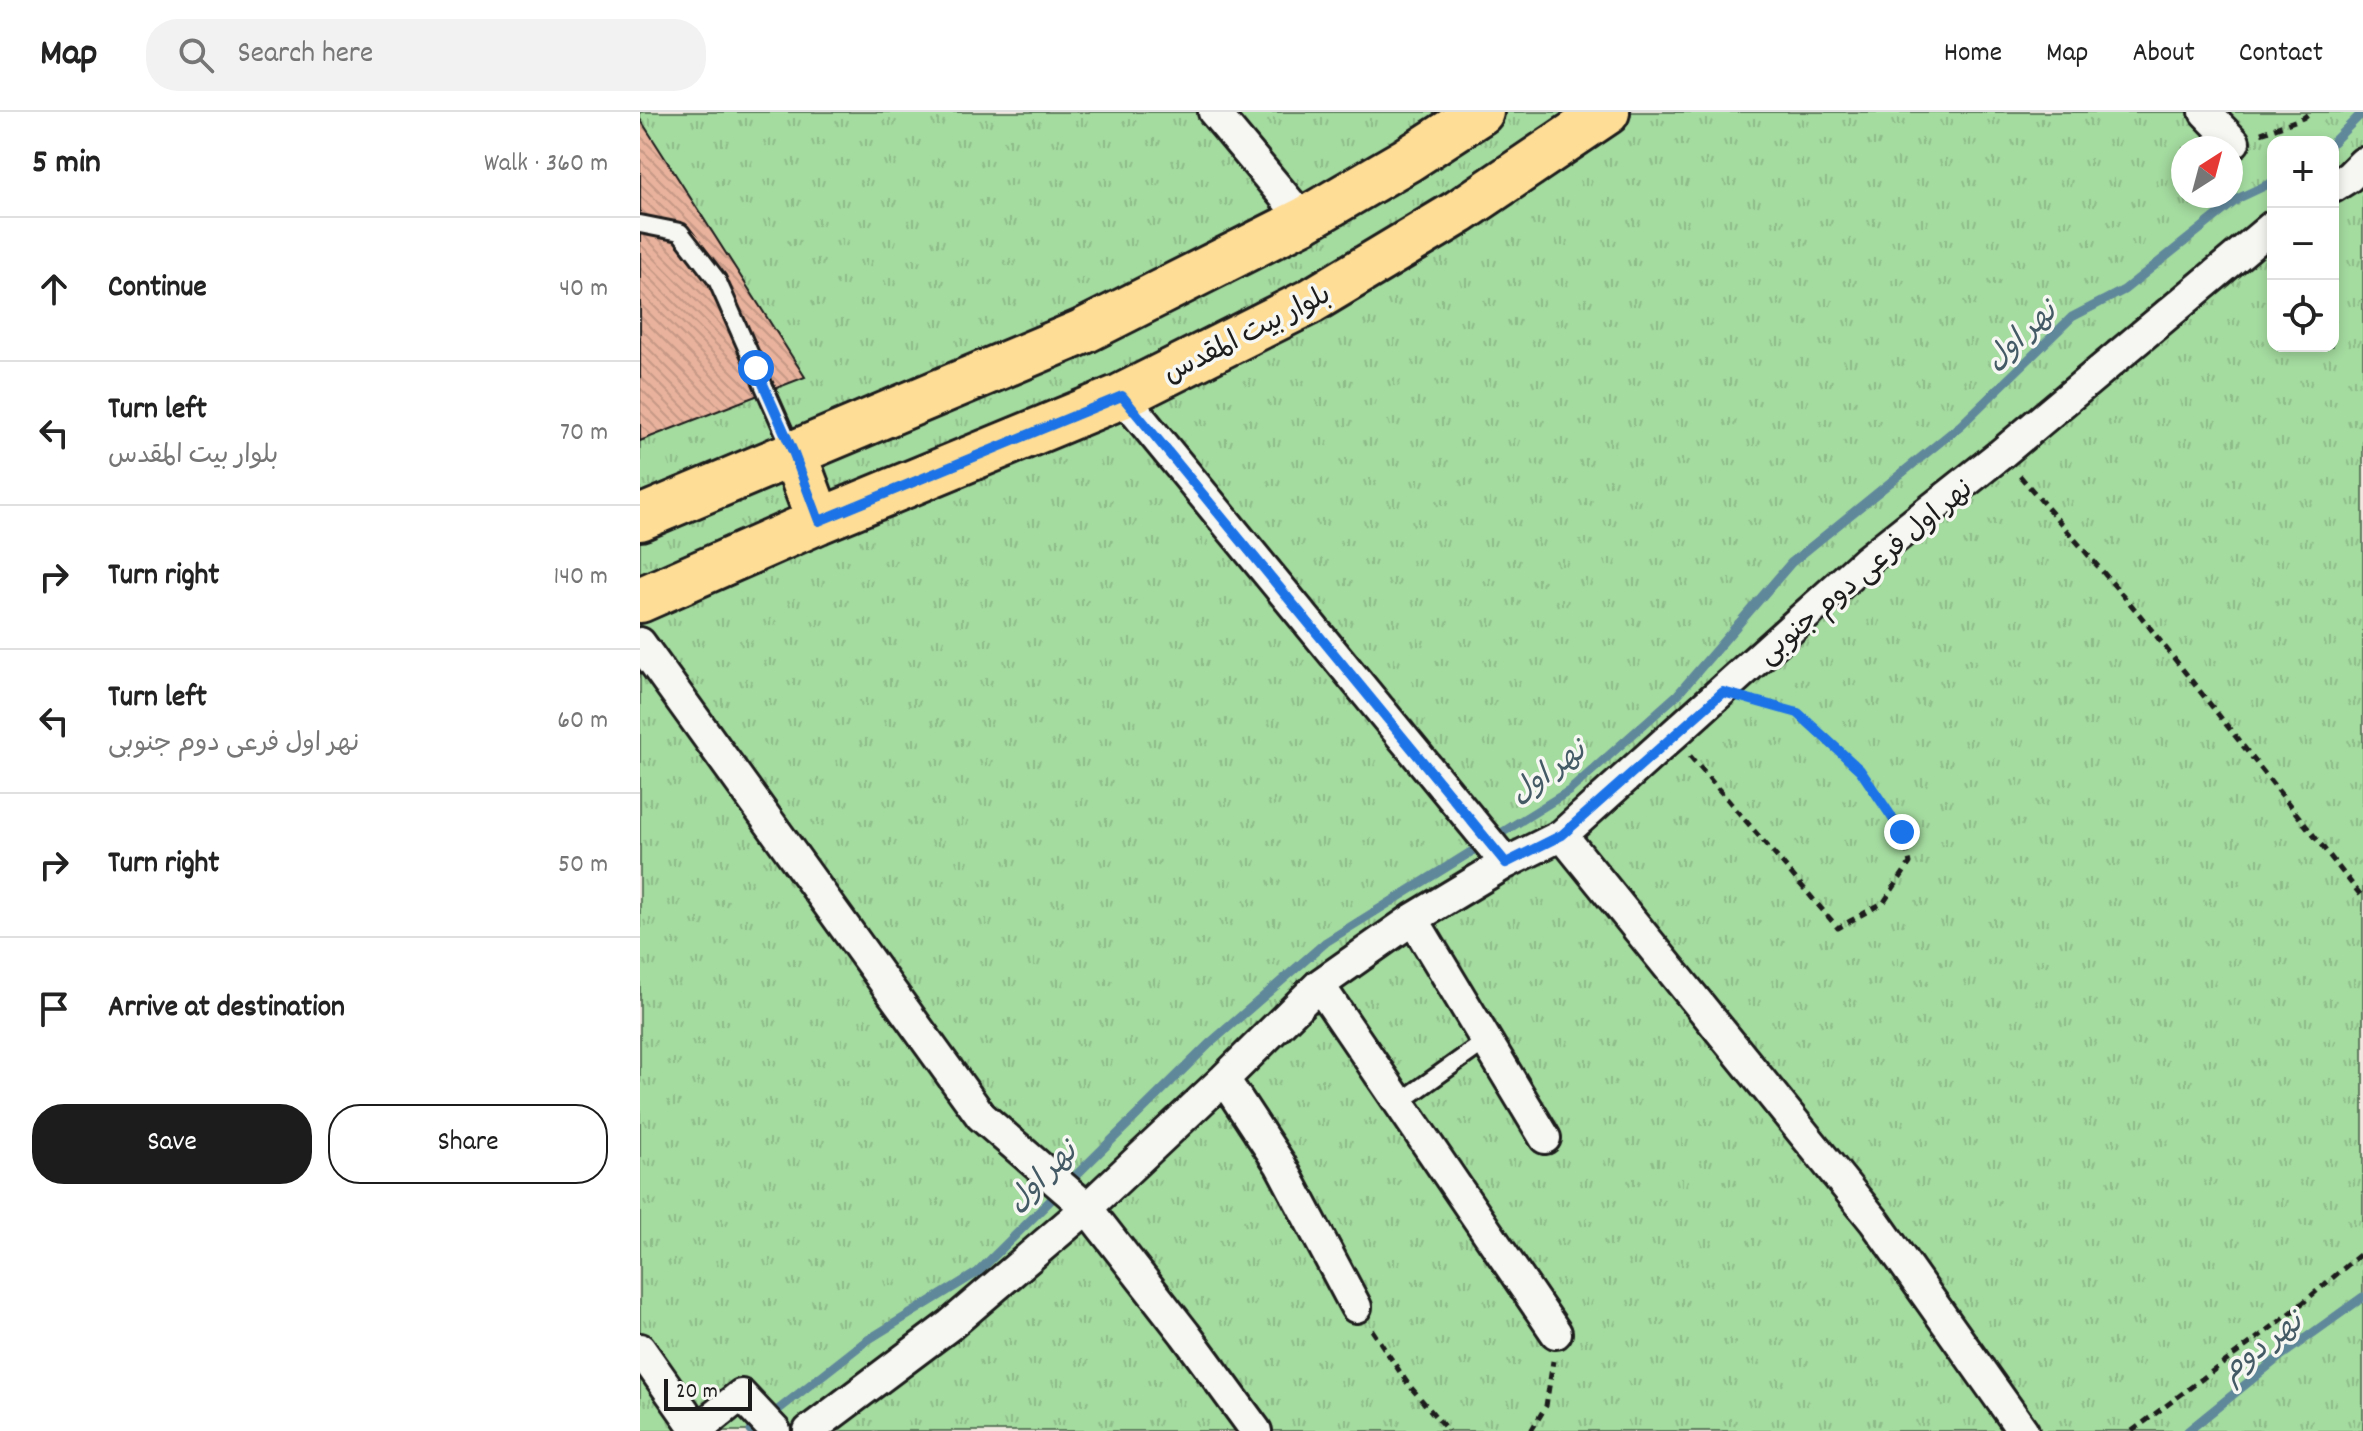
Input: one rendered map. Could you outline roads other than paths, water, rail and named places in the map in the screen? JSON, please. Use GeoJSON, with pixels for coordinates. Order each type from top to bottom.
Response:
{"type":"FeatureCollection","features":[{"type":"Feature","properties":{"kind":"main road"},"geometry":{"type":"LineString","coordinates":[[640,518],[1082,332],[1304,220],[1407,160],[1481,112]]}},
{"type":"Feature","properties":{"kind":"main road","name":"بلوار بیت المقدس"},"geometry":{"type":"LineString","coordinates":[[640,600],[819,521],[1122,396],[1311,301],[1459,212],[1607,112]]}},
{"type":"Feature","properties":{"kind":"main road"},"geometry":{"type":"LineString","coordinates":[[794,454],[819,521]]}},
{"type":"Feature","properties":{"kind":"street"},"geometry":{"type":"LineString","coordinates":[[1214,112],[1304,220]]}},
{"type":"Feature","properties":{"kind":"street"},"geometry":{"type":"LineString","coordinates":[[2205,112],[2228,136]]}},
{"type":"Feature","properties":{"kind":"street","name":"نهر اول فرعی دوم جنوبی"},"geometry":{"type":"LineString","coordinates":[[809,1431],[950,1325],[1080,1202],[1224,1079],[1319,985],[1502,858],[1562,835],[1867,560],[2001,454],[2267,231]]}},
{"type":"Feature","properties":{"kind":"street"},"geometry":{"type":"LineString","coordinates":[[1122,396],[1502,858]]}},
{"type":"Feature","properties":{"kind":"street"},"geometry":{"type":"LineString","coordinates":[[640,643],[981,1116],[1080,1202],[1185,1334],[1256,1431]]}},
{"type":"Feature","properties":{"kind":"street"},"geometry":{"type":"LineString","coordinates":[[1562,835],[1875,1222],[2023,1431]]}},
{"type":"Feature","properties":{"kind":"street"},"geometry":{"type":"LineString","coordinates":[[1413,919],[1545,1138]]}},
{"type":"Feature","properties":{"kind":"street"},"geometry":{"type":"LineString","coordinates":[[1319,985],[1556,1333]]}},
{"type":"Feature","properties":{"kind":"street"},"geometry":{"type":"LineString","coordinates":[[1224,1079],[1280,1164],[1356,1307]]}},
{"type":"Feature","properties":{"kind":"street"},"geometry":{"type":"LineString","coordinates":[[640,1349],[696,1430],[741,1395],[775,1431]]}},
{"type":"Feature","properties":{"kind":"lane"},"geometry":{"type":"LineString","coordinates":[[640,224],[680,232],[717,280],[794,454]]}},
{"type":"Feature","properties":{"kind":"lane"},"geometry":{"type":"LineString","coordinates":[[1399,1103],[1486,1041]]}},
{"type":"Feature","properties":{"kind":"waterway","name":"نهر اول"},"geometry":{"type":"LineString","coordinates":[[2339,136],[2363,112]]}},
{"type":"Feature","properties":{"kind":"waterway","name":"نهر اول"},"geometry":{"type":"LineString","coordinates":[[751,1431],[866,1341],[978,1272],[1209,1044],[1326,942],[1569,791],[1678,694],[1791,563],[1961,425],[2072,317],[2124,290],[2239,198],[2267,185]]}},
{"type":"Feature","properties":{"kind":"waterway","name":"نهر دوم"},"geometry":{"type":"LineString","coordinates":[[2188,1431],[2282,1355],[2363,1297]]}}]}
